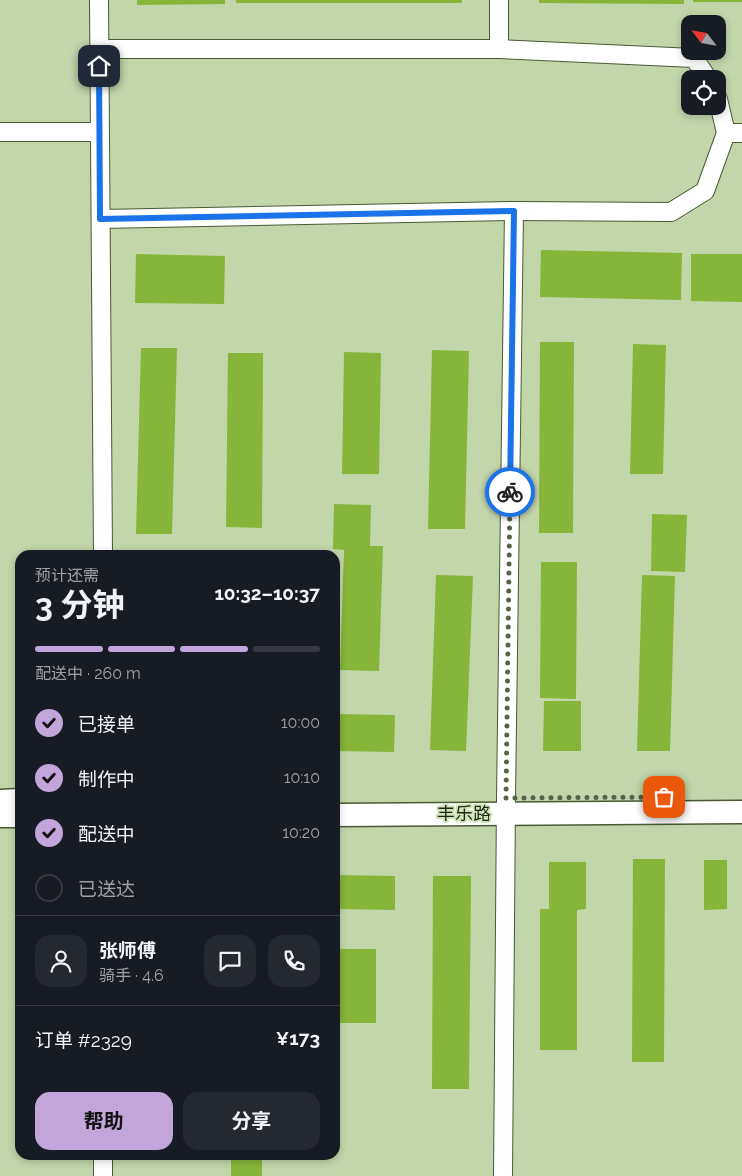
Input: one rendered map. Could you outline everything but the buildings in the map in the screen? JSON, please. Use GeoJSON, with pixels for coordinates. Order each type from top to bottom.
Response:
{"type":"FeatureCollection","features":[{"type":"Feature","properties":{"kind":"street"},"geometry":{"type":"LineString","coordinates":[[99,0],[103,550]]}},
{"type":"Feature","properties":{"kind":"street"},"geometry":{"type":"LineString","coordinates":[[499,0],[499,49]]}},
{"type":"Feature","properties":{"kind":"street"},"geometry":{"type":"LineString","coordinates":[[99,49],[499,49],[694,58],[702,70]]}},
{"type":"Feature","properties":{"kind":"street"},"geometry":{"type":"LineString","coordinates":[[100,219],[514,211],[671,212],[705,190],[734,133],[726,115]]}},
{"type":"Feature","properties":{"kind":"street"},"geometry":{"type":"LineString","coordinates":[[0,132],[100,132]]}},
{"type":"Feature","properties":{"kind":"street"},"geometry":{"type":"LineString","coordinates":[[503,1176],[514,211]]}},
{"type":"Feature","properties":{"kind":"street","name":"丰乐路"},"geometry":{"type":"LineString","coordinates":[[340,815],[742,797]]}},
{"type":"Feature","properties":{"kind":"street","name":"丰乐路"},"geometry":{"type":"LineString","coordinates":[[340,799],[742,812]]}},
{"type":"Feature","properties":{"kind":"street"},"geometry":{"type":"LineString","coordinates":[[0,800],[15,800]]}},
{"type":"Feature","properties":{"kind":"street"},"geometry":{"type":"LineString","coordinates":[[0,816],[15,816]]}},
{"type":"Feature","properties":{"kind":"street"},"geometry":{"type":"LineString","coordinates":[[103,1176],[104,1160]]}},
{"type":"Feature","properties":{"kind":"way so far"},"geometry":{"type":"LineString","coordinates":[[510,492],[506,798],[664,797]]}},
{"type":"Feature","properties":{"kind":"route"},"geometry":{"type":"LineString","coordinates":[[99,66],[100,219],[514,211],[510,492]]}}]}
